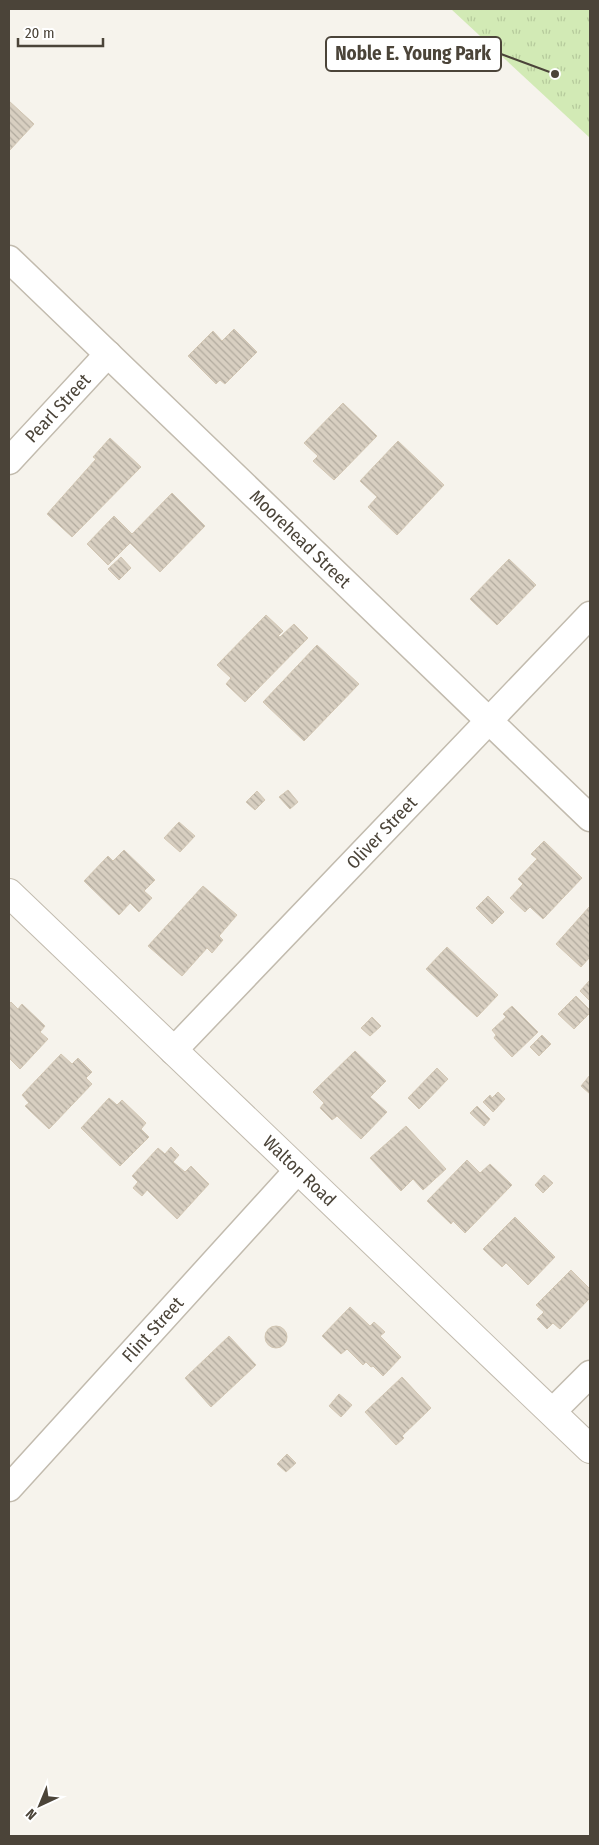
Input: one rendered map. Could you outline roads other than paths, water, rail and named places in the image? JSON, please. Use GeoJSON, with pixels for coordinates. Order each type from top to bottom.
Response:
{"type":"FeatureCollection","features":[{"type":"Feature","properties":{"kind":"street","name":"Moorehead Street"},"geometry":{"type":"LineString","coordinates":[[9,259],[590,818]]}},
{"type":"Feature","properties":{"kind":"street","name":"Pearl Street"},"geometry":{"type":"LineString","coordinates":[[9,461],[108,354]]}},
{"type":"Feature","properties":{"kind":"street","name":"Oliver Street"},"geometry":{"type":"LineString","coordinates":[[173,1051],[590,615]]}},
{"type":"Feature","properties":{"kind":"street","name":"Walton Road"},"geometry":{"type":"LineString","coordinates":[[9,893],[590,1449]]}},
{"type":"Feature","properties":{"kind":"street","name":"Flint Street"},"geometry":{"type":"LineString","coordinates":[[9,1488],[297,1170]]}},
{"type":"Feature","properties":{"kind":"street"},"geometry":{"type":"LineString","coordinates":[[552,1412],[590,1374]]}},
{"type":"Feature","properties":{"kind":"place","name":"Noble E. Young Park"},"geometry":{"type":"Point","coordinates":[555,74]}}]}
